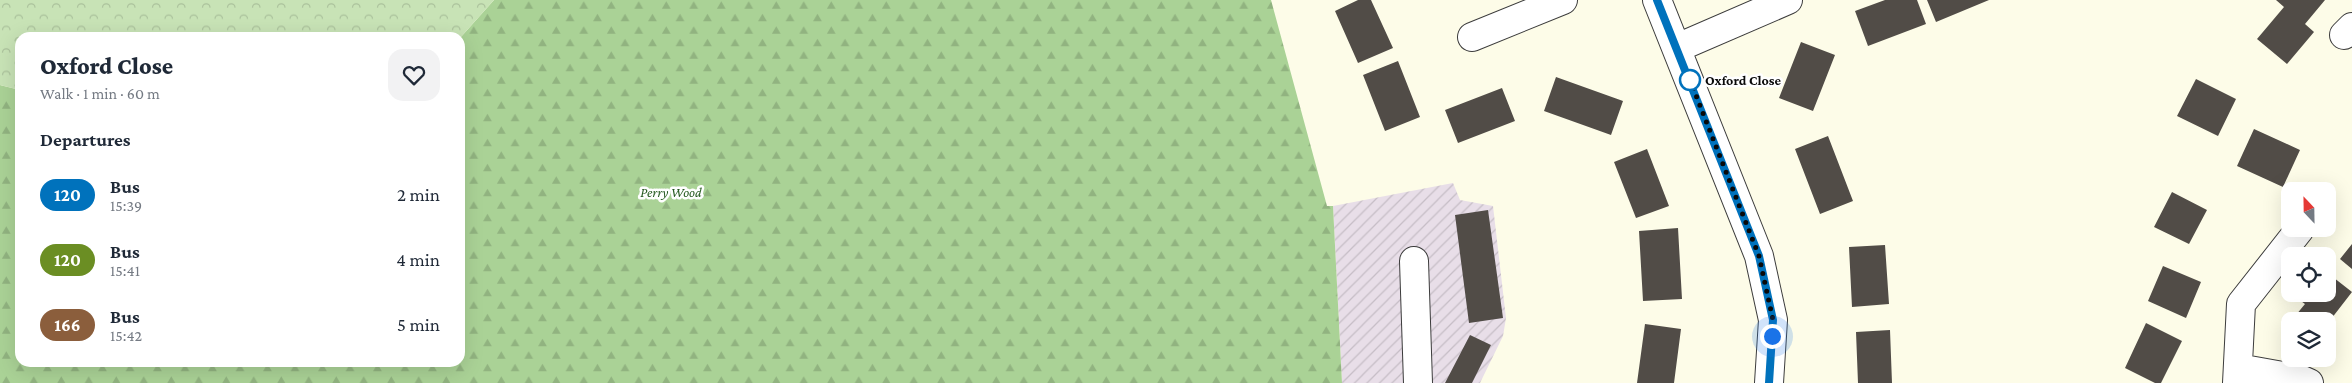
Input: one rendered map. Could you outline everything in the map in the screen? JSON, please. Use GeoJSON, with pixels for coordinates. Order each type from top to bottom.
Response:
{"type":"FeatureCollection","features":[{"type":"Feature","properties":{"kind":"street"},"geometry":{"type":"LineString","coordinates":[[1472,37],[1563,0]]}},
{"type":"Feature","properties":{"kind":"street"},"geometry":{"type":"LineString","coordinates":[[1657,0],[1759,256],[1773,320],[1769,383]]}},
{"type":"Feature","properties":{"kind":"street"},"geometry":{"type":"LineString","coordinates":[[1677,48],[1788,0]]}},
{"type":"Feature","properties":{"kind":"street"},"geometry":{"type":"LineString","coordinates":[[2293,238],[2241,304],[2238,376],[2300,379],[2309,383]]}},
{"type":"Feature","properties":{"kind":"street"},"geometry":{"type":"LineString","coordinates":[[1414,261],[1418,383]]}},
{"type":"Feature","properties":{"kind":"shaded area"},"geometry":{"type":"Polygon","coordinates":[[[1453,183],[1460,200],[1493,206],[1506,318],[1503,336],[1480,383],[1342,383],[1333,206],[1453,183]]]}},
{"type":"Feature","properties":{"kind":"green space"},"geometry":{"type":"Polygon","coordinates":[[[0,0],[494,0],[465,32],[15,32],[15,89],[0,85],[0,0]]]}},
{"type":"Feature","properties":{"kind":"green space","name":"Perry Wood"},"geometry":{"type":"Polygon","coordinates":[[[494,0],[1271,0],[1327,206],[1333,206],[1342,383],[0,383],[0,85],[15,89],[15,367],[465,367],[465,32],[494,0]]]}},
{"type":"Feature","properties":{"kind":"building"},"geometry":{"type":"Polygon","coordinates":[[[1358,0],[1371,0],[1393,48],[1358,63],[1335,11],[1358,0]]]}},
{"type":"Feature","properties":{"kind":"building"},"geometry":{"type":"Polygon","coordinates":[[[1885,0],[1917,0],[1926,24],[1868,46],[1855,11],[1885,0]]]}},
{"type":"Feature","properties":{"kind":"building"},"geometry":{"type":"Polygon","coordinates":[[[1927,0],[1989,0],[1936,22],[1927,0]]]}},
{"type":"Feature","properties":{"kind":"building"},"geometry":{"type":"Polygon","coordinates":[[[2276,0],[2325,0],[2305,24],[2314,32],[2287,64],[2257,39],[2284,7],[2276,0]]]}},
{"type":"Feature","properties":{"kind":"building"},"geometry":{"type":"Polygon","coordinates":[[[1801,42],[1835,55],[1813,111],[1779,98],[1801,42]]]}},
{"type":"Feature","properties":{"kind":"building"},"geometry":{"type":"Polygon","coordinates":[[[1398,61],[1420,117],[1385,131],[1363,75],[1398,61]]]}},
{"type":"Feature","properties":{"kind":"building"},"geometry":{"type":"Polygon","coordinates":[[[1556,77],[1623,101],[1611,135],[1544,111],[1556,77]]]}},
{"type":"Feature","properties":{"kind":"building"},"geometry":{"type":"Polygon","coordinates":[[[2196,79],[2236,99],[2218,136],[2177,116],[2196,79]]]}},
{"type":"Feature","properties":{"kind":"building"},"geometry":{"type":"Polygon","coordinates":[[[1502,88],[1515,121],[1458,143],[1445,110],[1502,88]]]}},
{"type":"Feature","properties":{"kind":"building"},"geometry":{"type":"Polygon","coordinates":[[[2254,129],[2300,150],[2285,182],[2281,182],[2281,186],[2237,166],[2254,129]]]}},
{"type":"Feature","properties":{"kind":"building"},"geometry":{"type":"Polygon","coordinates":[[[1828,136],[1853,201],[1820,214],[1795,149],[1828,136]]]}},
{"type":"Feature","properties":{"kind":"building"},"geometry":{"type":"Polygon","coordinates":[[[1647,149],[1669,206],[1636,218],[1614,162],[1647,149]]]}},
{"type":"Feature","properties":{"kind":"building"},"geometry":{"type":"Polygon","coordinates":[[[2172,192],[2207,210],[2189,244],[2154,227],[2172,192]]]}},
{"type":"Feature","properties":{"kind":"building"},"geometry":{"type":"Polygon","coordinates":[[[1488,210],[1503,318],[1469,323],[1455,215],[1488,210]]]}},
{"type":"Feature","properties":{"kind":"building"},"geometry":{"type":"Polygon","coordinates":[[[1678,228],[1682,299],[1643,301],[1639,231],[1678,228]]]}},
{"type":"Feature","properties":{"kind":"building"},"geometry":{"type":"Polygon","coordinates":[[[2352,244],[2352,269],[2340,259],[2352,244]]]}},
{"type":"Feature","properties":{"kind":"building"},"geometry":{"type":"Polygon","coordinates":[[[1885,245],[1889,304],[1852,307],[1849,247],[1885,245]]]}},
{"type":"Feature","properties":{"kind":"building"},"geometry":{"type":"Polygon","coordinates":[[[2163,266],[2201,282],[2186,318],[2148,301],[2163,266]]]}},
{"type":"Feature","properties":{"kind":"building"},"geometry":{"type":"Polygon","coordinates":[[[2336,279],[2352,292],[2336,313],[2298,312],[2305,304],[2302,302],[2336,302],[2336,279]]]}},
{"type":"Feature","properties":{"kind":"building"},"geometry":{"type":"Polygon","coordinates":[[[2146,323],[2182,341],[2161,383],[2155,383],[2125,368],[2146,323]]]}},
{"type":"Feature","properties":{"kind":"building"},"geometry":{"type":"Polygon","coordinates":[[[1645,324],[1681,329],[1674,383],[1637,383],[1645,324]]]}},
{"type":"Feature","properties":{"kind":"building"},"geometry":{"type":"Polygon","coordinates":[[[1890,330],[1892,383],[1858,383],[1856,332],[1890,330]]]}},
{"type":"Feature","properties":{"kind":"building"},"geometry":{"type":"Polygon","coordinates":[[[1470,335],[1491,345],[1472,383],[1445,383],[1470,335]]]}},
{"type":"Feature","properties":{"kind":"bus line","name":"120"},"geometry":{"type":"LineString","coordinates":[[1657,0],[1759,256],[1773,320],[1769,383]]}},
{"type":"Feature","properties":{"kind":"place","name":"Oxford Close"},"geometry":{"type":"Point","coordinates":[1690,80]}},
{"type":"Feature","properties":{"kind":"route"},"geometry":{"type":"LineString","coordinates":[[1690,80],[1759,256],[1773,320],[1772,336]]}}]}
